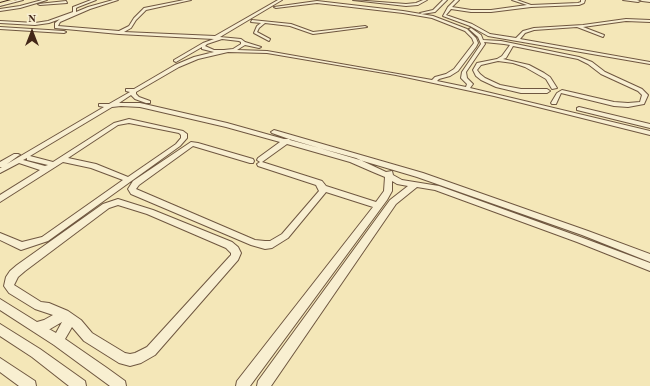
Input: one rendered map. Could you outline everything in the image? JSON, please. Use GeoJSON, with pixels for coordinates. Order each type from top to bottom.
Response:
{"type":"FeatureCollection","features":[{"type":"Feature","properties":{"kind":"main road"},"geometry":{"type":"LineString","coordinates":[[0,3],[4,0]]}},
{"type":"Feature","properties":{"kind":"main road"},"geometry":{"type":"LineString","coordinates":[[0,3],[14,0]]}},
{"type":"Feature","properties":{"kind":"street"},"geometry":{"type":"LineString","coordinates":[[0,3],[21,0]]}},
{"type":"Feature","properties":{"kind":"street"},"geometry":{"type":"LineString","coordinates":[[0,10],[44,0]]}},
{"type":"Feature","properties":{"kind":"street"},"geometry":{"type":"LineString","coordinates":[[27,5],[68,2],[56,0]]}},
{"type":"Feature","properties":{"kind":"street"},"geometry":{"type":"LineString","coordinates":[[0,22],[35,24],[49,22],[74,13],[75,7],[94,0]]}},
{"type":"Feature","properties":{"kind":"street"},"geometry":{"type":"LineString","coordinates":[[116,0],[92,7],[59,21],[56,27],[120,33],[236,39],[260,48],[435,80],[641,127],[650,125]]}},
{"type":"Feature","properties":{"kind":"street"},"geometry":{"type":"LineString","coordinates":[[151,3],[169,0]]}},
{"type":"Feature","properties":{"kind":"street"},"geometry":{"type":"LineString","coordinates":[[0,28],[102,35],[120,33],[130,27],[134,20],[145,9],[189,0]]}},
{"type":"Feature","properties":{"kind":"street"},"geometry":{"type":"LineString","coordinates":[[0,171],[51,141],[214,38],[280,0]]}},
{"type":"Feature","properties":{"kind":"street"},"geometry":{"type":"LineString","coordinates":[[241,28],[288,0]]}},
{"type":"Feature","properties":{"kind":"street"},"geometry":{"type":"LineString","coordinates":[[316,0],[420,14],[434,11],[445,0]]}},
{"type":"Feature","properties":{"kind":"street"},"geometry":{"type":"LineString","coordinates":[[355,0],[410,5],[420,4],[425,0]]}},
{"type":"Feature","properties":{"kind":"street"},"geometry":{"type":"LineString","coordinates":[[437,16],[450,0]]}},
{"type":"Feature","properties":{"kind":"street"},"geometry":{"type":"LineString","coordinates":[[457,0],[444,14],[445,16],[471,25],[489,34],[650,62]]}},
{"type":"Feature","properties":{"kind":"street"},"geometry":{"type":"LineString","coordinates":[[514,0],[531,6]]}},
{"type":"Feature","properties":{"kind":"street"},"geometry":{"type":"LineString","coordinates":[[449,8],[487,12],[531,6],[579,4],[583,2],[583,0]]}},
{"type":"Feature","properties":{"kind":"street"},"geometry":{"type":"LineString","coordinates":[[625,0],[638,1]]}},
{"type":"Feature","properties":{"kind":"street"},"geometry":{"type":"LineString","coordinates":[[642,0],[649,2]]}},
{"type":"Feature","properties":{"kind":"street"},"geometry":{"type":"LineString","coordinates":[[362,6],[366,1]]}},
{"type":"Feature","properties":{"kind":"street"},"geometry":{"type":"LineString","coordinates":[[75,2],[86,2]]}},
{"type":"Feature","properties":{"kind":"street"},"geometry":{"type":"LineString","coordinates":[[276,7],[302,3],[322,3],[437,16],[470,29],[482,40],[504,43],[510,47],[527,47],[574,56],[613,58],[650,66]]}},
{"type":"Feature","properties":{"kind":"street"},"geometry":{"type":"LineString","coordinates":[[222,38],[207,43],[204,48],[227,51],[272,52],[435,80],[456,70],[476,43],[474,38],[466,30],[430,12]]}},
{"type":"Feature","properties":{"kind":"street"},"geometry":{"type":"LineString","coordinates":[[517,40],[524,32],[530,29],[576,26],[626,20],[650,21]]}},
{"type":"Feature","properties":{"kind":"street"},"geometry":{"type":"LineString","coordinates":[[252,21],[291,24],[307,32],[315,33],[365,27]]}},
{"type":"Feature","properties":{"kind":"street"},"geometry":{"type":"LineString","coordinates":[[265,22],[258,27],[255,32],[270,40]]}},
{"type":"Feature","properties":{"kind":"street"},"geometry":{"type":"LineString","coordinates":[[576,26],[603,36]]}},
{"type":"Feature","properties":{"kind":"street"},"geometry":{"type":"LineString","coordinates":[[238,33],[239,39],[242,42]]}},
{"type":"Feature","properties":{"kind":"street"},"geometry":{"type":"LineString","coordinates":[[468,87],[464,78],[464,72],[482,48],[482,40]]}},
{"type":"Feature","properties":{"kind":"street"},"geometry":{"type":"LineString","coordinates":[[130,91],[186,62],[241,47],[242,42]]}},
{"type":"Feature","properties":{"kind":"street"},"geometry":{"type":"LineString","coordinates":[[498,60],[505,55],[510,47]]}},
{"type":"Feature","properties":{"kind":"street"},"geometry":{"type":"LineString","coordinates":[[505,55],[513,62]]}},
{"type":"Feature","properties":{"kind":"street"},"geometry":{"type":"LineString","coordinates":[[550,92],[548,78],[527,66],[498,60],[481,63],[476,70],[476,72],[487,81],[503,87],[530,92],[560,93],[614,104],[628,105],[642,103],[646,90],[603,73],[590,63],[574,56]]}},
{"type":"Feature","properties":{"kind":"street"},"geometry":{"type":"LineString","coordinates":[[590,63],[594,58]]}},
{"type":"Feature","properties":{"kind":"street"},"geometry":{"type":"LineString","coordinates":[[468,87],[554,103],[641,127],[650,133]]}},
{"type":"Feature","properties":{"kind":"street"},"geometry":{"type":"LineString","coordinates":[[130,91],[140,100],[226,119],[353,160],[400,182],[414,186],[436,188],[580,240],[650,268]]}},
{"type":"Feature","properties":{"kind":"street"},"geometry":{"type":"LineString","coordinates":[[554,103],[560,93]]}},
{"type":"Feature","properties":{"kind":"street"},"geometry":{"type":"LineString","coordinates":[[0,164],[105,106],[121,104],[140,105],[284,138],[398,168],[586,233],[650,258]]}},
{"type":"Feature","properties":{"kind":"street"},"geometry":{"type":"LineString","coordinates":[[0,199],[121,122],[129,121],[184,134],[184,138],[178,145],[45,239],[21,246],[0,236]]}},
{"type":"Feature","properties":{"kind":"street"},"geometry":{"type":"LineString","coordinates":[[257,161],[284,138]]}},
{"type":"Feature","properties":{"kind":"street"},"geometry":{"type":"LineString","coordinates":[[0,176],[50,145],[51,141]]}},
{"type":"Feature","properties":{"kind":"street"},"geometry":{"type":"LineString","coordinates":[[323,188],[323,191],[285,236],[272,244],[265,245],[254,243],[134,192],[132,189],[136,183],[191,144],[196,144],[257,161],[319,183],[323,188],[378,206]]}},
{"type":"Feature","properties":{"kind":"street"},"geometry":{"type":"LineString","coordinates":[[30,158],[54,164]]}},
{"type":"Feature","properties":{"kind":"street"},"geometry":{"type":"LineString","coordinates":[[61,159],[93,166],[129,180]]}},
{"type":"Feature","properties":{"kind":"street"},"geometry":{"type":"LineString","coordinates":[[22,162],[46,169]]}},
{"type":"Feature","properties":{"kind":"street"},"geometry":{"type":"LineString","coordinates":[[242,386],[378,206],[388,191],[390,171],[398,168]]}},
{"type":"Feature","properties":{"kind":"street"},"geometry":{"type":"LineString","coordinates":[[264,386],[393,202],[401,194],[421,182],[420,175]]}},
{"type":"Feature","properties":{"kind":"street"},"geometry":{"type":"LineString","coordinates":[[124,202],[229,245],[235,250],[235,257],[151,350],[137,359],[123,359],[88,337],[67,317],[50,308],[39,306],[13,290],[9,286],[10,280],[21,268],[111,203],[124,202]]}},
{"type":"Feature","properties":{"kind":"street"},"geometry":{"type":"LineString","coordinates":[[0,304],[58,341],[120,386]]}},
{"type":"Feature","properties":{"kind":"street"},"geometry":{"type":"LineString","coordinates":[[37,327],[67,317]]}},
{"type":"Feature","properties":{"kind":"street"},"geometry":{"type":"LineString","coordinates":[[58,341],[67,317]]}},
{"type":"Feature","properties":{"kind":"street"},"geometry":{"type":"LineString","coordinates":[[0,329],[36,353],[80,386]]}},
{"type":"Feature","properties":{"kind":"street"},"geometry":{"type":"LineString","coordinates":[[0,364],[30,386]]}}]}
